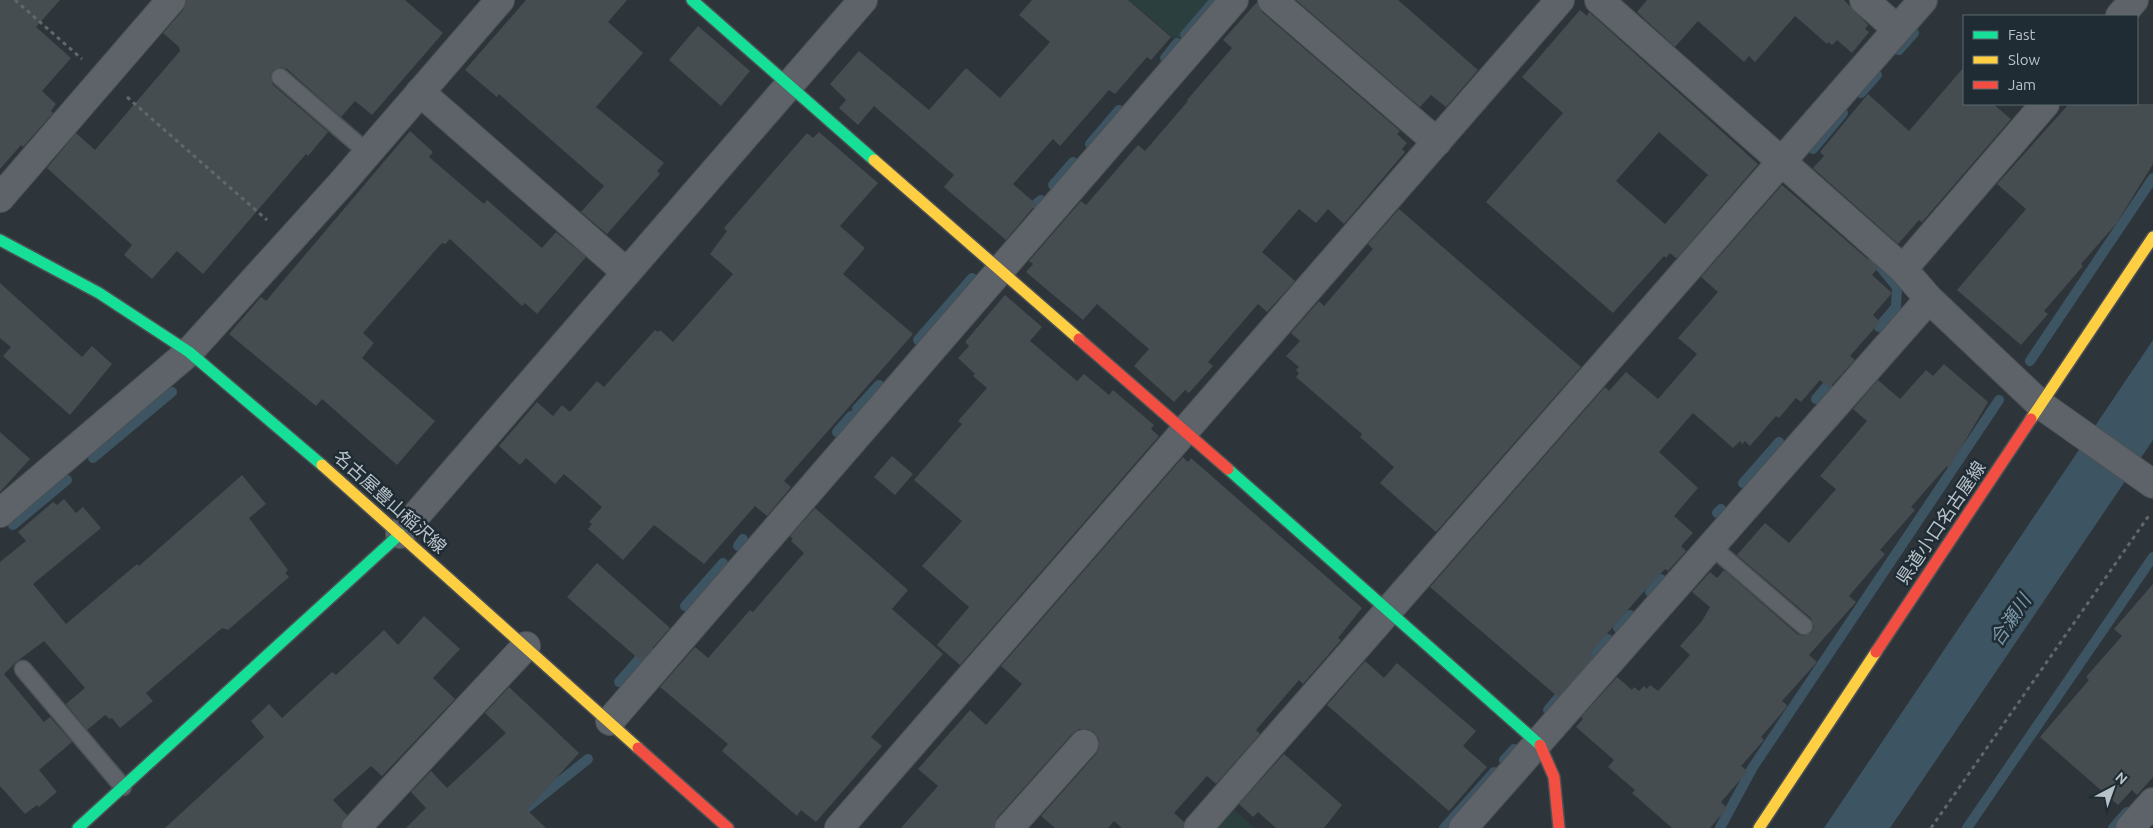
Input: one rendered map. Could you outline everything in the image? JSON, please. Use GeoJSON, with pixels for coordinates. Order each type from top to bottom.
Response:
{"type":"FeatureCollection","features":[{"type":"Feature","properties":{"kind":"street"},"geometry":{"type":"LineString","coordinates":[[0,198],[171,0]]}},
{"type":"Feature","properties":{"kind":"street"},"geometry":{"type":"LineString","coordinates":[[0,513],[188,352],[368,153],[500,0]]}},
{"type":"Feature","properties":{"kind":"street"},"geometry":{"type":"LineString","coordinates":[[692,0],[1538,741],[1554,777],[1559,828]]}},
{"type":"Feature","properties":{"kind":"street"},"geometry":{"type":"LineString","coordinates":[[78,828],[400,534],[788,84],[863,0]]}},
{"type":"Feature","properties":{"kind":"street"},"geometry":{"type":"LineString","coordinates":[[610,721],[999,269],[1234,0]]}},
{"type":"Feature","properties":{"kind":"street"},"geometry":{"type":"LineString","coordinates":[[1272,0],[1437,142]]}},
{"type":"Feature","properties":{"kind":"street"},"geometry":{"type":"LineString","coordinates":[[839,828],[1186,432],[1560,0]]}},
{"type":"Feature","properties":{"kind":"street"},"geometry":{"type":"LineString","coordinates":[[1599,0],[1903,269],[1929,299],[2041,405],[2153,484]]}},
{"type":"Feature","properties":{"kind":"street"},"geometry":{"type":"LineString","coordinates":[[1864,0],[1897,29]]}},
{"type":"Feature","properties":{"kind":"street"},"geometry":{"type":"LineString","coordinates":[[1198,828],[1922,0]]}},
{"type":"Feature","properties":{"kind":"street"},"geometry":{"type":"LineString","coordinates":[[2121,15],[2134,0]]}},
{"type":"Feature","properties":{"kind":"street"},"geometry":{"type":"LineString","coordinates":[[420,92],[626,272]]}},
{"type":"Feature","properties":{"kind":"street"},"geometry":{"type":"LineString","coordinates":[[1903,269],[2044,105]]}},
{"type":"Feature","properties":{"kind":"street","name":"県道小口名古屋線"},"geometry":{"type":"LineString","coordinates":[[1759,828],[2153,237]]}},
{"type":"Feature","properties":{"kind":"street","name":"名古屋豊山稲沢線"},"geometry":{"type":"LineString","coordinates":[[0,240],[99,293],[188,352],[300,445],[728,828]]}},
{"type":"Feature","properties":{"kind":"street"},"geometry":{"type":"LineString","coordinates":[[1463,828],[1929,299]]}},
{"type":"Feature","properties":{"kind":"street"},"geometry":{"type":"LineString","coordinates":[[356,828],[526,646]]}},
{"type":"Feature","properties":{"kind":"street"},"geometry":{"type":"LineString","coordinates":[[1009,828],[1084,744]]}},
{"type":"Feature","properties":{"kind":"street"},"geometry":{"type":"LineString","coordinates":[[2130,828],[2153,802]]}},
{"type":"Feature","properties":{"kind":"lane"},"geometry":{"type":"LineString","coordinates":[[280,77],[368,153]]}},
{"type":"Feature","properties":{"kind":"lane"},"geometry":{"type":"LineString","coordinates":[[1711,546],[1804,626]]}},
{"type":"Feature","properties":{"kind":"lane"},"geometry":{"type":"LineString","coordinates":[[24,669],[123,787]]}},
{"type":"Feature","properties":{"kind":"path"},"geometry":{"type":"LineString","coordinates":[[15,0],[290,240]]}},
{"type":"Feature","properties":{"kind":"path"},"geometry":{"type":"LineString","coordinates":[[1932,828],[2153,509]]}},
{"type":"Feature","properties":{"kind":"green space"},"geometry":{"type":"Polygon","coordinates":[[[1129,0],[1212,0],[1177,41],[1129,0]]]}},
{"type":"Feature","properties":{"kind":"green space"},"geometry":{"type":"Polygon","coordinates":[[[1231,807],[1254,828],[1213,828],[1231,807]]]}},
{"type":"Feature","properties":{"kind":"water","name":"合瀬川"},"geometry":{"type":"Polygon","coordinates":[[[2153,340],[2153,440],[1890,828],[1824,828],[2153,340]]]}},
{"type":"Feature","properties":{"kind":"building"},"geometry":{"type":"Polygon","coordinates":[[[0,0],[60,0],[36,27],[71,58],[42,91],[56,104],[51,111],[53,113],[23,147],[21,145],[0,169],[0,0]]]}},
{"type":"Feature","properties":{"kind":"building"},"geometry":{"type":"Polygon","coordinates":[[[186,0],[405,0],[443,33],[372,115],[355,101],[341,117],[287,69],[281,67],[273,70],[270,76],[273,85],[328,132],[308,156],[306,154],[203,274],[177,251],[152,279],[124,255],[132,245],[47,168],[76,133],[95,150],[180,51],[179,47],[163,33],[183,10],[186,0]]]}},
{"type":"Feature","properties":{"kind":"building"},"geometry":{"type":"Polygon","coordinates":[[[526,0],[627,0],[608,22],[643,53],[596,107],[664,163],[657,171],[660,174],[607,234],[581,212],[604,186],[499,94],[497,97],[465,70],[526,0]]]}},
{"type":"Feature","properties":{"kind":"building"},"geometry":{"type":"Polygon","coordinates":[[[1032,0],[1128,0],[1171,37],[1151,60],[1147,57],[1115,94],[1109,90],[1060,146],[1053,139],[1013,184],[1036,204],[1006,240],[944,187],[954,175],[874,106],[858,125],[839,108],[846,100],[830,84],[859,51],[929,110],[966,68],[1000,98],[1050,42],[1019,15],[1032,0]]]}},
{"type":"Feature","properties":{"kind":"building"},"geometry":{"type":"Polygon","coordinates":[[[1296,0],[1398,0],[1478,70],[1446,107],[1431,95],[1420,107],[1296,0]]]}},
{"type":"Feature","properties":{"kind":"building"},"geometry":{"type":"Polygon","coordinates":[[[1647,0],[1844,0],[1868,25],[1865,29],[1869,32],[1852,53],[1837,40],[1832,45],[1828,42],[1827,44],[1795,16],[1755,62],[1749,56],[1744,62],[1698,21],[1675,47],[1637,12],[1647,0]]]}},
{"type":"Feature","properties":{"kind":"building"},"geometry":{"type":"Polygon","coordinates":[[[1257,2],[1262,12],[1400,131],[1397,134],[1407,143],[1402,149],[1405,152],[1344,224],[1328,209],[1316,223],[1299,209],[1262,252],[1295,281],[1267,312],[1258,304],[1208,362],[1213,366],[1189,393],[1185,390],[1174,402],[1134,366],[1149,349],[1097,304],[1083,320],[1026,272],[1033,264],[1029,261],[1081,201],[1086,205],[1138,145],[1145,151],[1188,101],[1232,48],[1223,40],[1257,2]]]}},
{"type":"Feature","properties":{"kind":"building"},"geometry":{"type":"Polygon","coordinates":[[[1580,10],[1587,16],[1589,12],[1758,164],[1678,257],[1676,258],[1670,253],[1666,258],[1664,256],[1613,313],[1486,202],[1563,113],[1522,77],[1580,10]],[[1659,132],[1616,181],[1665,224],[1708,175],[1659,132]]]}},
{"type":"Feature","properties":{"kind":"building"},"geometry":{"type":"Polygon","coordinates":[[[698,26],[750,71],[721,106],[669,60],[698,26]]]}},
{"type":"Feature","properties":{"kind":"building"},"geometry":{"type":"Polygon","coordinates":[[[1963,68],[1963,105],[1994,105],[2011,119],[1922,222],[1919,220],[1898,244],[1813,168],[1824,156],[1820,152],[1868,94],[1909,131],[1963,68]]]}},
{"type":"Feature","properties":{"kind":"building"},"geometry":{"type":"Polygon","coordinates":[[[2153,104],[2153,164],[2116,224],[2044,311],[2048,314],[2021,345],[1957,290],[2026,209],[1997,184],[2068,105],[2153,104]]]}},
{"type":"Feature","properties":{"kind":"building"},"geometry":{"type":"Polygon","coordinates":[[[410,131],[433,152],[429,157],[484,204],[487,200],[542,248],[556,232],[586,257],[537,314],[525,303],[522,306],[450,239],[445,244],[440,245],[363,333],[374,343],[362,358],[435,421],[397,465],[322,399],[316,406],[229,334],[261,297],[266,301],[410,131]]]}},
{"type":"Feature","properties":{"kind":"building"},"geometry":{"type":"Polygon","coordinates":[[[819,132],[878,183],[840,226],[865,248],[843,274],[913,334],[784,481],[791,487],[767,516],[755,506],[704,564],[654,525],[623,560],[588,529],[592,524],[589,522],[602,507],[564,474],[555,484],[526,458],[520,465],[499,446],[537,402],[553,416],[562,405],[570,412],[597,381],[604,387],[655,330],[658,332],[660,330],[673,342],[733,274],[710,254],[727,231],[724,228],[807,133],[813,138],[819,132]]]}},
{"type":"Feature","properties":{"kind":"building"},"geometry":{"type":"Polygon","coordinates":[[[1782,185],[1878,268],[1872,275],[1892,293],[1873,315],[1880,322],[1850,356],[1855,360],[1829,388],[1820,380],[1801,402],[1796,398],[1779,418],[1776,416],[1750,446],[1745,441],[1742,444],[1740,441],[1733,448],[1693,413],[1659,452],[1698,488],[1674,516],[1693,533],[1681,546],[1686,551],[1668,571],[1665,569],[1648,587],[1590,653],[1593,656],[1558,697],[1430,587],[1605,387],[1609,391],[1626,372],[1658,399],[1697,354],[1678,338],[1718,292],[1701,277],[1782,185]]]}},
{"type":"Feature","properties":{"kind":"building"},"geometry":{"type":"Polygon","coordinates":[[[1399,209],[1581,367],[1436,532],[1380,483],[1394,467],[1360,437],[1362,434],[1296,377],[1299,373],[1296,370],[1299,367],[1286,356],[1300,341],[1291,333],[1319,301],[1324,306],[1373,249],[1368,244],[1399,209]]]}},
{"type":"Feature","properties":{"kind":"building"},"geometry":{"type":"Polygon","coordinates":[[[0,283],[82,357],[92,346],[112,364],[70,415],[3,356],[11,347],[0,338],[0,283]]]}},
{"type":"Feature","properties":{"kind":"building"},"geometry":{"type":"Polygon","coordinates":[[[1005,295],[1042,327],[1030,341],[1077,381],[1084,374],[1109,395],[1113,390],[1154,425],[1151,429],[1159,436],[960,665],[937,645],[969,607],[922,566],[962,521],[914,480],[962,424],[958,421],[987,388],[973,376],[975,374],[958,358],[969,346],[965,342],[1005,295]]]}},
{"type":"Feature","properties":{"kind":"building"},"geometry":{"type":"Polygon","coordinates":[[[1944,364],[1988,402],[1949,468],[1947,466],[1911,507],[1915,510],[1880,550],[1885,554],[1849,596],[1856,602],[1809,655],[1817,662],[1782,701],[1787,705],[1786,708],[1761,737],[1764,740],[1741,766],[1748,771],[1721,802],[1727,808],[1710,828],[1672,828],[1632,793],[1635,790],[1608,767],[1614,760],[1576,727],[1583,719],[1581,717],[1617,677],[1632,690],[1634,687],[1639,691],[1644,686],[1647,689],[1650,685],[1658,691],[1690,655],[1680,646],[1702,621],[1710,607],[1692,592],[1710,572],[1717,578],[1724,570],[1797,634],[1803,636],[1811,633],[1814,627],[1811,618],[1737,555],[1765,523],[1789,543],[1836,489],[1820,476],[1867,421],[1853,409],[1878,380],[1900,399],[1926,370],[1933,376],[1944,364]]]}},
{"type":"Feature","properties":{"kind":"building"},"geometry":{"type":"Polygon","coordinates":[[[0,432],[30,459],[0,492],[0,432]]]}},
{"type":"Feature","properties":{"kind":"building"},"geometry":{"type":"Polygon","coordinates":[[[892,456],[913,474],[895,495],[874,477],[892,456]]]}},
{"type":"Feature","properties":{"kind":"building"},"geometry":{"type":"Polygon","coordinates":[[[1183,457],[1188,462],[1191,458],[1362,608],[1338,638],[1341,640],[1303,684],[1299,680],[1256,730],[1260,734],[1216,784],[1207,776],[1174,813],[1184,822],[1183,828],[1122,828],[1114,821],[1108,828],[1055,828],[1041,816],[1096,754],[1099,747],[1099,739],[1094,732],[1087,729],[1079,729],[1072,734],[997,818],[994,828],[901,828],[938,786],[918,769],[970,710],[986,725],[1022,684],[1001,666],[1183,457]]]}},
{"type":"Feature","properties":{"kind":"building"},"geometry":{"type":"Polygon","coordinates":[[[242,475],[266,504],[249,518],[288,570],[285,573],[289,577],[228,630],[222,628],[146,693],[153,701],[120,728],[112,718],[110,719],[105,715],[87,730],[66,704],[85,688],[44,641],[16,662],[4,674],[44,722],[50,717],[72,742],[39,770],[57,792],[39,807],[37,805],[25,814],[0,786],[0,562],[26,541],[18,532],[53,502],[57,505],[64,499],[76,513],[83,507],[101,528],[33,584],[66,624],[137,564],[139,566],[242,475]]]}},
{"type":"Feature","properties":{"kind":"building"},"geometry":{"type":"Polygon","coordinates":[[[815,508],[908,590],[892,609],[943,654],[871,737],[882,746],[816,822],[801,810],[797,816],[722,751],[728,744],[660,687],[695,647],[708,658],[750,610],[753,612],[804,553],[791,541],[793,539],[790,536],[815,508]]]}},
{"type":"Feature","properties":{"kind":"building"},"geometry":{"type":"Polygon","coordinates":[[[597,563],[670,628],[641,661],[567,597],[597,563]]]}},
{"type":"Feature","properties":{"kind":"building"},"geometry":{"type":"Polygon","coordinates":[[[2153,584],[2153,777],[2137,795],[2132,790],[2118,805],[2040,737],[2089,680],[2086,677],[2122,636],[2114,629],[2153,584]]]}},
{"type":"Feature","properties":{"kind":"building"},"geometry":{"type":"Polygon","coordinates":[[[424,616],[460,649],[433,678],[455,699],[382,776],[371,766],[333,800],[347,815],[341,828],[165,828],[264,737],[251,721],[269,704],[282,718],[332,672],[336,675],[384,630],[398,645],[424,616]]]}},
{"type":"Feature","properties":{"kind":"building"},"geometry":{"type":"Polygon","coordinates":[[[1365,661],[1384,678],[1397,663],[1476,731],[1463,746],[1487,767],[1449,811],[1327,705],[1365,661]]]}},
{"type":"Feature","properties":{"kind":"building"},"geometry":{"type":"Polygon","coordinates":[[[509,687],[579,753],[527,810],[546,828],[406,828],[426,808],[411,792],[431,771],[447,788],[506,733],[485,713],[509,687]]]}},
{"type":"Feature","properties":{"kind":"building"},"geometry":{"type":"Polygon","coordinates":[[[1284,754],[1342,805],[1324,828],[1276,828],[1258,812],[1253,817],[1239,804],[1284,754]]]}},
{"type":"Feature","properties":{"kind":"waterway"},"geometry":{"type":"LineString","coordinates":[[1185,35],[1215,0]]}},
{"type":"Feature","properties":{"kind":"waterway"},"geometry":{"type":"LineString","coordinates":[[1899,50],[1914,33]]}},
{"type":"Feature","properties":{"kind":"waterway"},"geometry":{"type":"LineString","coordinates":[[1165,58],[1177,43]]}},
{"type":"Feature","properties":{"kind":"waterway"},"geometry":{"type":"LineString","coordinates":[[1861,93],[1877,75]]}},
{"type":"Feature","properties":{"kind":"waterway"},"geometry":{"type":"LineString","coordinates":[[1090,144],[1119,110]]}},
{"type":"Feature","properties":{"kind":"waterway"},"geometry":{"type":"LineString","coordinates":[[1813,149],[1843,113]]}},
{"type":"Feature","properties":{"kind":"waterway"},"geometry":{"type":"LineString","coordinates":[[1053,185],[1073,162]]}},
{"type":"Feature","properties":{"kind":"waterway"},"geometry":{"type":"LineString","coordinates":[[2030,361],[2153,178]]}},
{"type":"Feature","properties":{"kind":"waterway"},"geometry":{"type":"LineString","coordinates":[[1036,204],[1041,200]]}},
{"type":"Feature","properties":{"kind":"waterway"},"geometry":{"type":"LineString","coordinates":[[1873,258],[1897,287],[1896,307],[1879,327]]}},
{"type":"Feature","properties":{"kind":"waterway"},"geometry":{"type":"LineString","coordinates":[[918,340],[972,278]]}},
{"type":"Feature","properties":{"kind":"waterway"},"geometry":{"type":"LineString","coordinates":[[857,409],[879,385]]}},
{"type":"Feature","properties":{"kind":"waterway"},"geometry":{"type":"LineString","coordinates":[[1816,399],[1827,386]]}},
{"type":"Feature","properties":{"kind":"waterway"},"geometry":{"type":"LineString","coordinates":[[93,458],[172,392]]}},
{"type":"Feature","properties":{"kind":"waterway"},"geometry":{"type":"LineString","coordinates":[[1720,828],[1753,767],[1999,400]]}},
{"type":"Feature","properties":{"kind":"waterway"},"geometry":{"type":"LineString","coordinates":[[837,432],[851,416]]}},
{"type":"Feature","properties":{"kind":"waterway"},"geometry":{"type":"LineString","coordinates":[[1743,483],[1779,442]]}},
{"type":"Feature","properties":{"kind":"waterway"},"geometry":{"type":"LineString","coordinates":[[13,525],[67,480]]}},
{"type":"Feature","properties":{"kind":"waterway"},"geometry":{"type":"LineString","coordinates":[[1717,513],[1721,509]]}},
{"type":"Feature","properties":{"kind":"waterway"},"geometry":{"type":"LineString","coordinates":[[738,546],[743,539]]}},
{"type":"Feature","properties":{"kind":"waterway"},"geometry":{"type":"LineString","coordinates":[[1967,828],[2153,557]]}},
{"type":"Feature","properties":{"kind":"waterway"},"geometry":{"type":"LineString","coordinates":[[685,606],[723,563]]}},
{"type":"Feature","properties":{"kind":"waterway"},"geometry":{"type":"LineString","coordinates":[[1650,592],[1661,579]]}},
{"type":"Feature","properties":{"kind":"waterway"},"geometry":{"type":"LineString","coordinates":[[1618,628],[1630,615]]}},
{"type":"Feature","properties":{"kind":"waterway"},"geometry":{"type":"LineString","coordinates":[[1548,710],[1608,639]]}},
{"type":"Feature","properties":{"kind":"waterway"},"geometry":{"type":"LineString","coordinates":[[619,682],[648,649]]}},
{"type":"Feature","properties":{"kind":"waterway"},"geometry":{"type":"LineString","coordinates":[[1504,760],[1514,749]]}},
{"type":"Feature","properties":{"kind":"waterway"},"geometry":{"type":"LineString","coordinates":[[524,810],[588,759]]}},
{"type":"Feature","properties":{"kind":"waterway"},"geometry":{"type":"LineString","coordinates":[[1444,828],[1494,772]]}},
{"type":"Feature","properties":{"kind":"waterway"},"geometry":{"type":"LineString","coordinates":[[2113,828],[2127,812]]}},
{"type":"Feature","properties":{"kind":"traffic: fast"},"geometry":{"type":"LineString","coordinates":[[692,0],[874,160]]}},
{"type":"Feature","properties":{"kind":"traffic: fast"},"geometry":{"type":"LineString","coordinates":[[0,240],[99,293],[189,352],[322,465]]}},
{"type":"Feature","properties":{"kind":"traffic: fast"},"geometry":{"type":"LineString","coordinates":[[1228,469],[1540,745]]}},
{"type":"Feature","properties":{"kind":"traffic: fast"},"geometry":{"type":"LineString","coordinates":[[78,828],[400,534]]}},
{"type":"Feature","properties":{"kind":"traffic: slow"},"geometry":{"type":"LineString","coordinates":[[874,160],[1079,339]]}},
{"type":"Feature","properties":{"kind":"traffic: slow"},"geometry":{"type":"LineString","coordinates":[[2031,419],[2153,237]]}},
{"type":"Feature","properties":{"kind":"traffic: slow"},"geometry":{"type":"LineString","coordinates":[[322,465],[638,748]]}},
{"type":"Feature","properties":{"kind":"traffic: slow"},"geometry":{"type":"LineString","coordinates":[[1759,828],[1876,652]]}},
{"type":"Feature","properties":{"kind":"traffic: jam"},"geometry":{"type":"LineString","coordinates":[[1079,339],[1228,469]]}},
{"type":"Feature","properties":{"kind":"traffic: jam"},"geometry":{"type":"LineString","coordinates":[[1876,652],[2031,419]]}},
{"type":"Feature","properties":{"kind":"traffic: jam"},"geometry":{"type":"LineString","coordinates":[[1540,745],[1554,777],[1559,828]]}},
{"type":"Feature","properties":{"kind":"traffic: jam"},"geometry":{"type":"LineString","coordinates":[[638,748],[728,828]]}}]}
